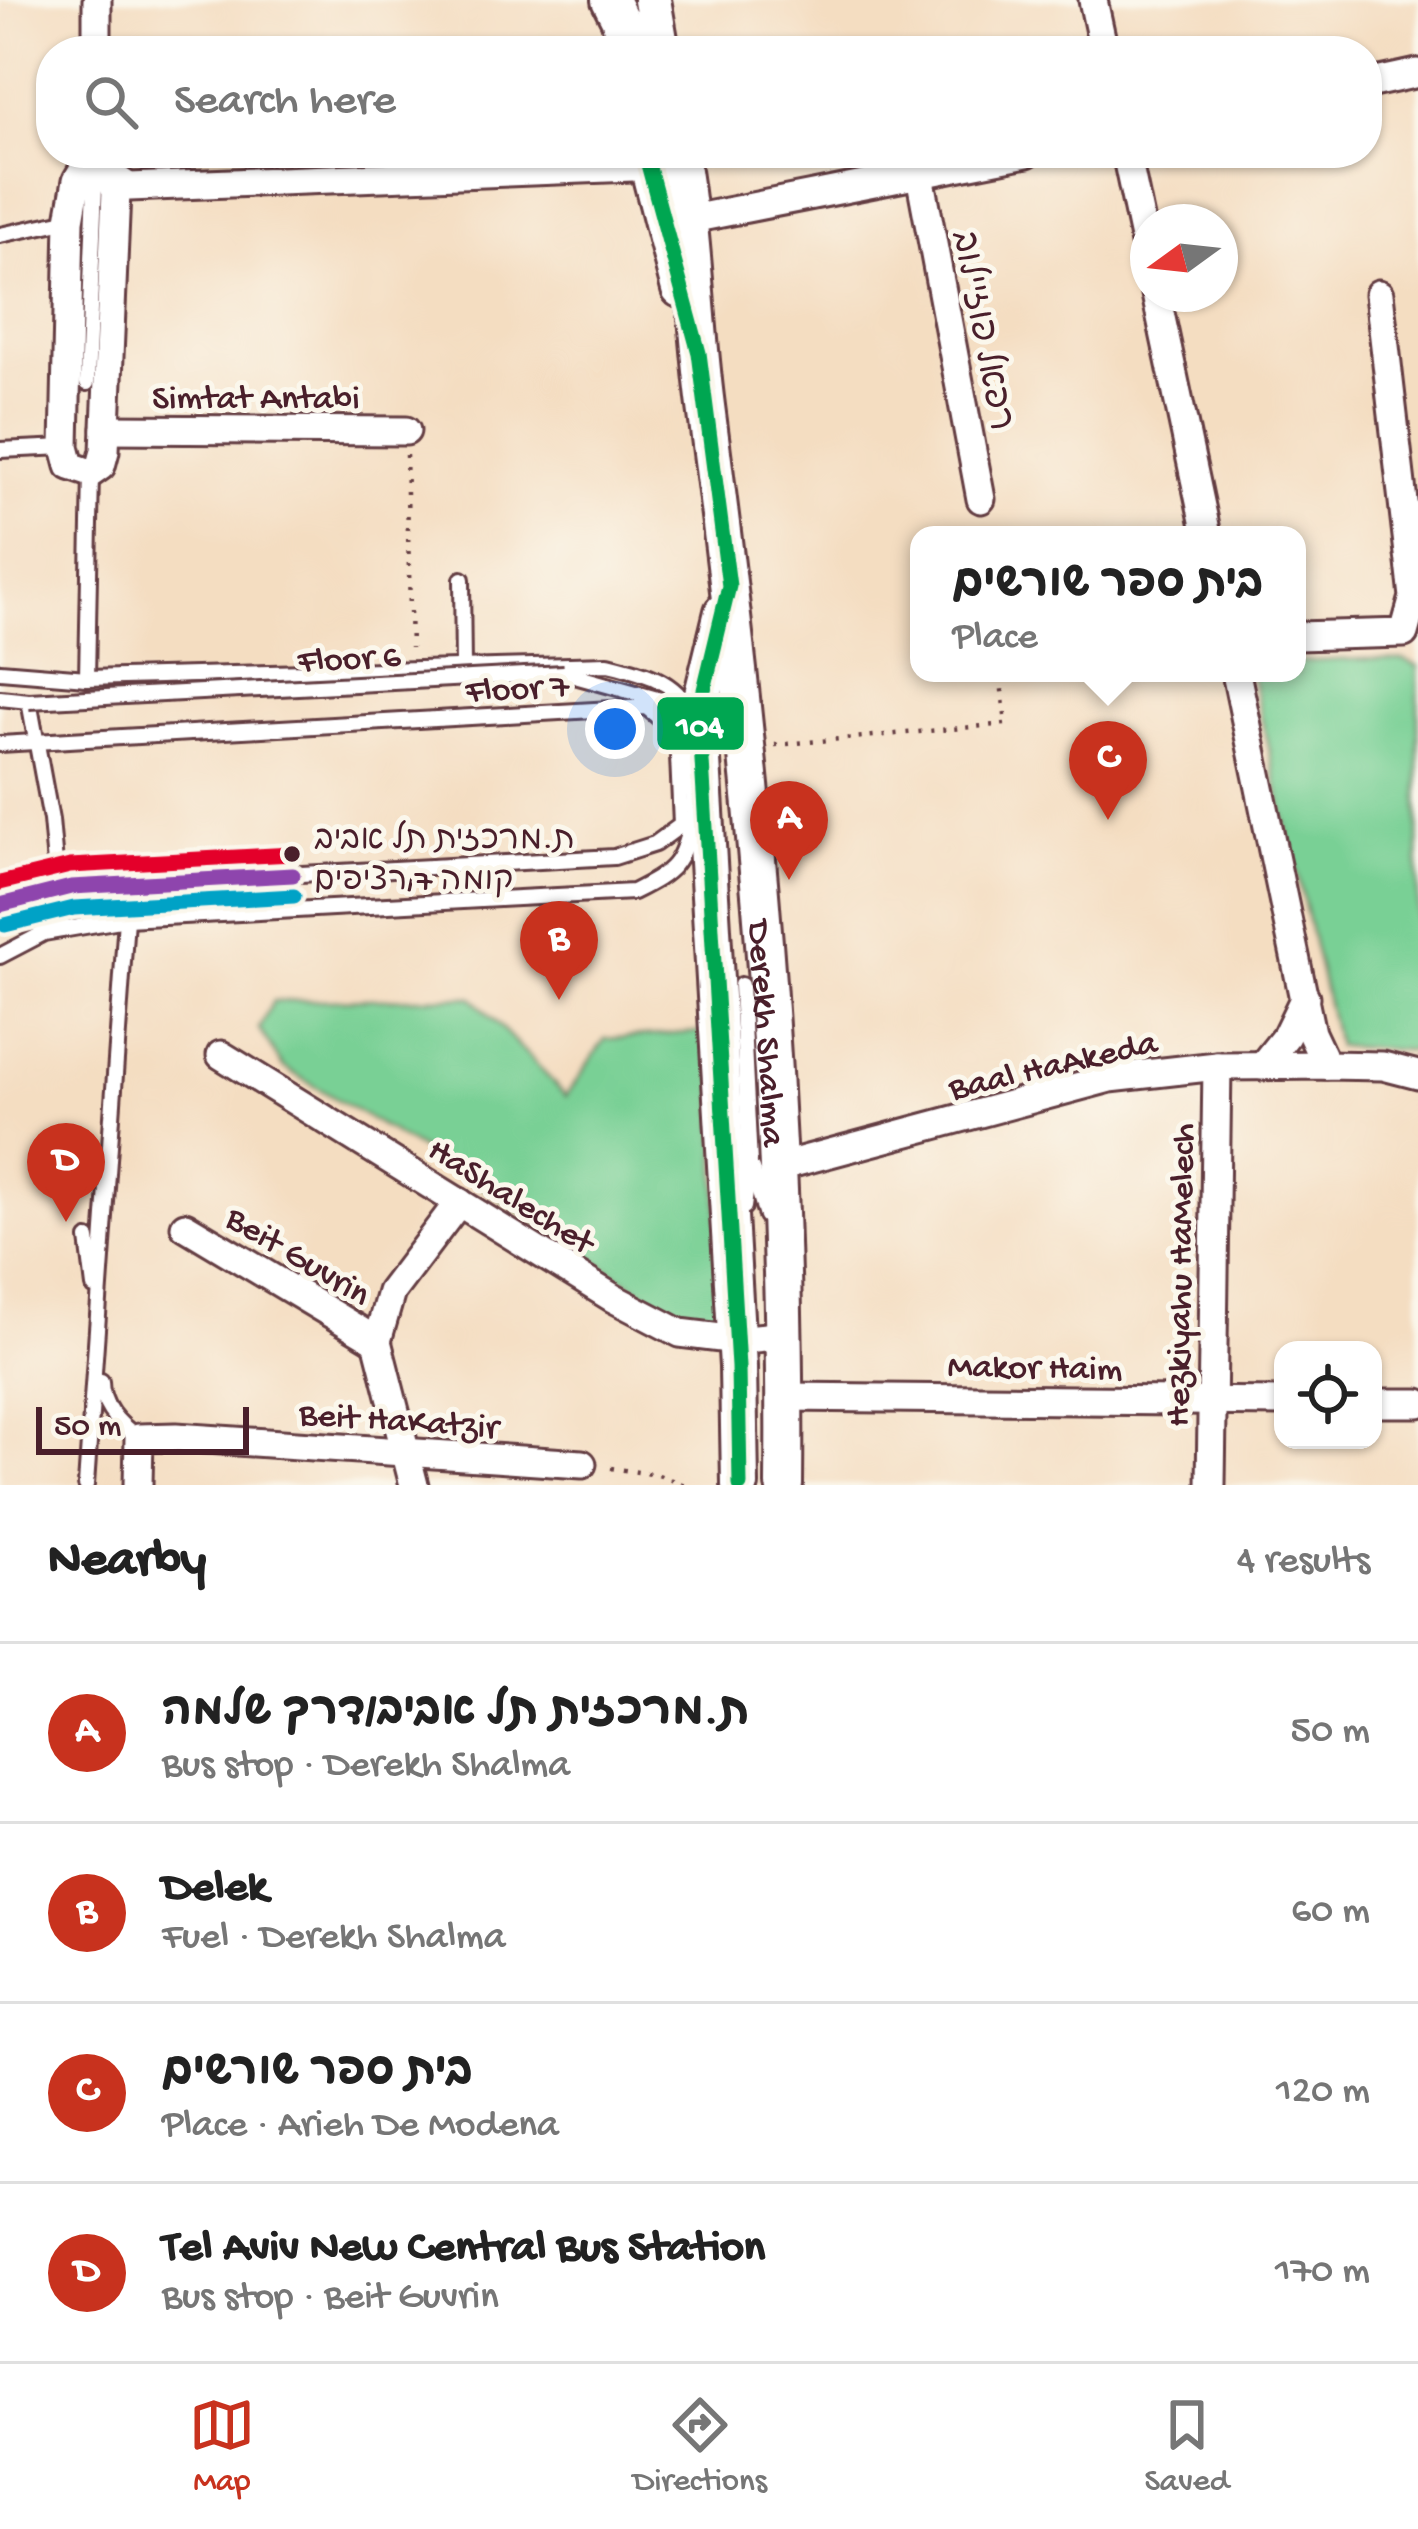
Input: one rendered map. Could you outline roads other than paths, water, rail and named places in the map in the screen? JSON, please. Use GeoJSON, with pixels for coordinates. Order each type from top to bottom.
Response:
{"type":"FeatureCollection","features":[{"type":"Feature","properties":{"kind":"street"},"geometry":{"type":"LineString","coordinates":[[97,36],[98,0]]}},
{"type":"Feature","properties":{"kind":"street"},"geometry":{"type":"LineString","coordinates":[[610,0],[623,36]]}},
{"type":"Feature","properties":{"kind":"street"},"geometry":{"type":"LineString","coordinates":[[652,0],[658,36]]}},
{"type":"Feature","properties":{"kind":"street"},"geometry":{"type":"LineString","coordinates":[[1093,0],[1101,36]]}},
{"type":"Feature","properties":{"kind":"street"},"geometry":{"type":"LineString","coordinates":[[1382,81],[1418,73]]}},
{"type":"Feature","properties":{"kind":"street"},"geometry":{"type":"LineString","coordinates":[[90,168],[77,180],[70,220],[65,448],[70,466],[91,473],[100,466],[106,429],[116,192],[104,168]]}},
{"type":"Feature","properties":{"kind":"street"},"geometry":{"type":"LineString","coordinates":[[109,168],[128,187],[610,168]]}},
{"type":"Feature","properties":{"kind":"street","name":"Derekh Shalma"},"geometry":{"type":"LineString","coordinates":[[649,168],[699,353]]}},
{"type":"Feature","properties":{"kind":"street","name":"Derekh Shalma"},"geometry":{"type":"LineString","coordinates":[[682,168],[747,748],[764,1166],[782,1265],[784,1485]]}},
{"type":"Feature","properties":{"kind":"street"},"geometry":{"type":"LineString","coordinates":[[691,219],[954,168]]}},
{"type":"Feature","properties":{"kind":"street"},"geometry":{"type":"LineString","coordinates":[[1129,168],[1137,204]]}},
{"type":"Feature","properties":{"kind":"street","name":"רפאל פוזיילוב"},"geometry":{"type":"LineString","coordinates":[[920,175],[981,499]]}},
{"type":"Feature","properties":{"kind":"street"},"geometry":{"type":"LineString","coordinates":[[1306,636],[1404,633],[1414,597],[1379,294]]}},
{"type":"Feature","properties":{"kind":"street"},"geometry":{"type":"LineString","coordinates":[[1160,312],[1205,526]]}},
{"type":"Feature","properties":{"kind":"street","name":"Simtat Antabi"},"geometry":{"type":"LineString","coordinates":[[106,429],[406,431]]}},
{"type":"Feature","properties":{"kind":"street","name":"Derekh Shalma"},"geometry":{"type":"LineString","coordinates":[[729,586],[703,694],[700,727],[733,1279],[740,1485]]}},
{"type":"Feature","properties":{"kind":"street"},"geometry":{"type":"LineString","coordinates":[[1238,682],[1311,1033],[1326,1065]]}},
{"type":"Feature","properties":{"kind":"street"},"geometry":{"type":"LineString","coordinates":[[1262,1066],[1286,1036],[1305,998]]}},
{"type":"Feature","properties":{"kind":"street","name":"HaShalechet"},"geometry":{"type":"LineString","coordinates":[[221,1055],[613,1298],[680,1334],[736,1340],[784,1335]]}},
{"type":"Feature","properties":{"kind":"street","name":"Baal HaAkeda"},"geometry":{"type":"LineString","coordinates":[[764,1166],[1110,1078],[1217,1066],[1383,1066],[1418,1075]]}},
{"type":"Feature","properties":{"kind":"street","name":"Hezkiyahu HaMelech"},"geometry":{"type":"LineString","coordinates":[[1211,1485],[1217,1066]]}},
{"type":"Feature","properties":{"kind":"street"},"geometry":{"type":"LineString","coordinates":[[414,1485],[377,1341],[391,1292],[459,1202]]}},
{"type":"Feature","properties":{"kind":"street","name":"Beit Guvrin"},"geometry":{"type":"LineString","coordinates":[[185,1226],[377,1341]]}},
{"type":"Feature","properties":{"kind":"street","name":"Makor Haim"},"geometry":{"type":"LineString","coordinates":[[785,1397],[1274,1402]]}},
{"type":"Feature","properties":{"kind":"street"},"geometry":{"type":"LineString","coordinates":[[1382,1403],[1418,1403]]}},
{"type":"Feature","properties":{"kind":"street"},"geometry":{"type":"LineString","coordinates":[[138,1485],[139,1438]]}},
{"type":"Feature","properties":{"kind":"street","name":"Beit HaKatzir"},"geometry":{"type":"LineString","coordinates":[[139,1438],[582,1464]]}},
{"type":"Feature","properties":{"kind":"lane"},"geometry":{"type":"LineString","coordinates":[[87,383],[99,168]]}},
{"type":"Feature","properties":{"kind":"lane"},"geometry":{"type":"LineString","coordinates":[[0,235],[70,220]]}},
{"type":"Feature","properties":{"kind":"lane"},"geometry":{"type":"LineString","coordinates":[[0,450],[65,448]]}},
{"type":"Feature","properties":{"kind":"lane"},"geometry":{"type":"LineString","coordinates":[[87,677],[91,473]]}},
{"type":"Feature","properties":{"kind":"lane"},"geometry":{"type":"LineString","coordinates":[[462,579],[464,668]]}},
{"type":"Feature","properties":{"kind":"lane"},"geometry":{"type":"LineString","coordinates":[[0,671],[87,677],[608,664],[645,672],[684,698],[700,727]]}},
{"type":"Feature","properties":{"kind":"lane","name":"Floor 6"},"geometry":{"type":"LineString","coordinates":[[0,698],[29,701],[564,673],[661,700],[684,733],[691,821],[682,855],[669,874],[633,892],[125,919],[44,933],[0,956]]}},
{"type":"Feature","properties":{"kind":"lane"},"geometry":{"type":"LineString","coordinates":[[29,701],[51,820],[61,930]]}},
{"type":"Feature","properties":{"kind":"lane","name":"Floor 7"},"geometry":{"type":"LineString","coordinates":[[0,744],[646,707],[677,733],[681,825],[655,844],[614,857],[71,887],[0,905]]}},
{"type":"Feature","properties":{"kind":"lane"},"geometry":{"type":"LineString","coordinates":[[86,1485],[125,919]]}},
{"type":"Feature","properties":{"kind":"lane"},"geometry":{"type":"LineString","coordinates":[[733,1279],[764,1166],[741,985]]}},
{"type":"Feature","properties":{"kind":"lane"},"geometry":{"type":"LineString","coordinates":[[88,1239],[100,1336],[101,1392],[119,1425],[139,1438]]}},
{"type":"Feature","properties":{"kind":"place","name":"בית ספר שורשים"},"geometry":{"type":"Point","coordinates":[1108,820]}},
{"type":"Feature","properties":{"kind":"place","name":"ת.מרכזית תל אביב קומה 7/רציפים"},"geometry":{"type":"Point","coordinates":[292,854]}},
{"type":"Feature","properties":{"kind":"place","name":"ת.מרכזית תל אביב/דרך שלמה"},"geometry":{"type":"Point","coordinates":[789,880]}},
{"type":"Feature","properties":{"kind":"place","name":"Delek"},"geometry":{"type":"Point","coordinates":[559,1000]}},
{"type":"Feature","properties":{"kind":"place","name":"Tel Aviv New Central Bus Station"},"geometry":{"type":"Point","coordinates":[66,1222]}}]}
